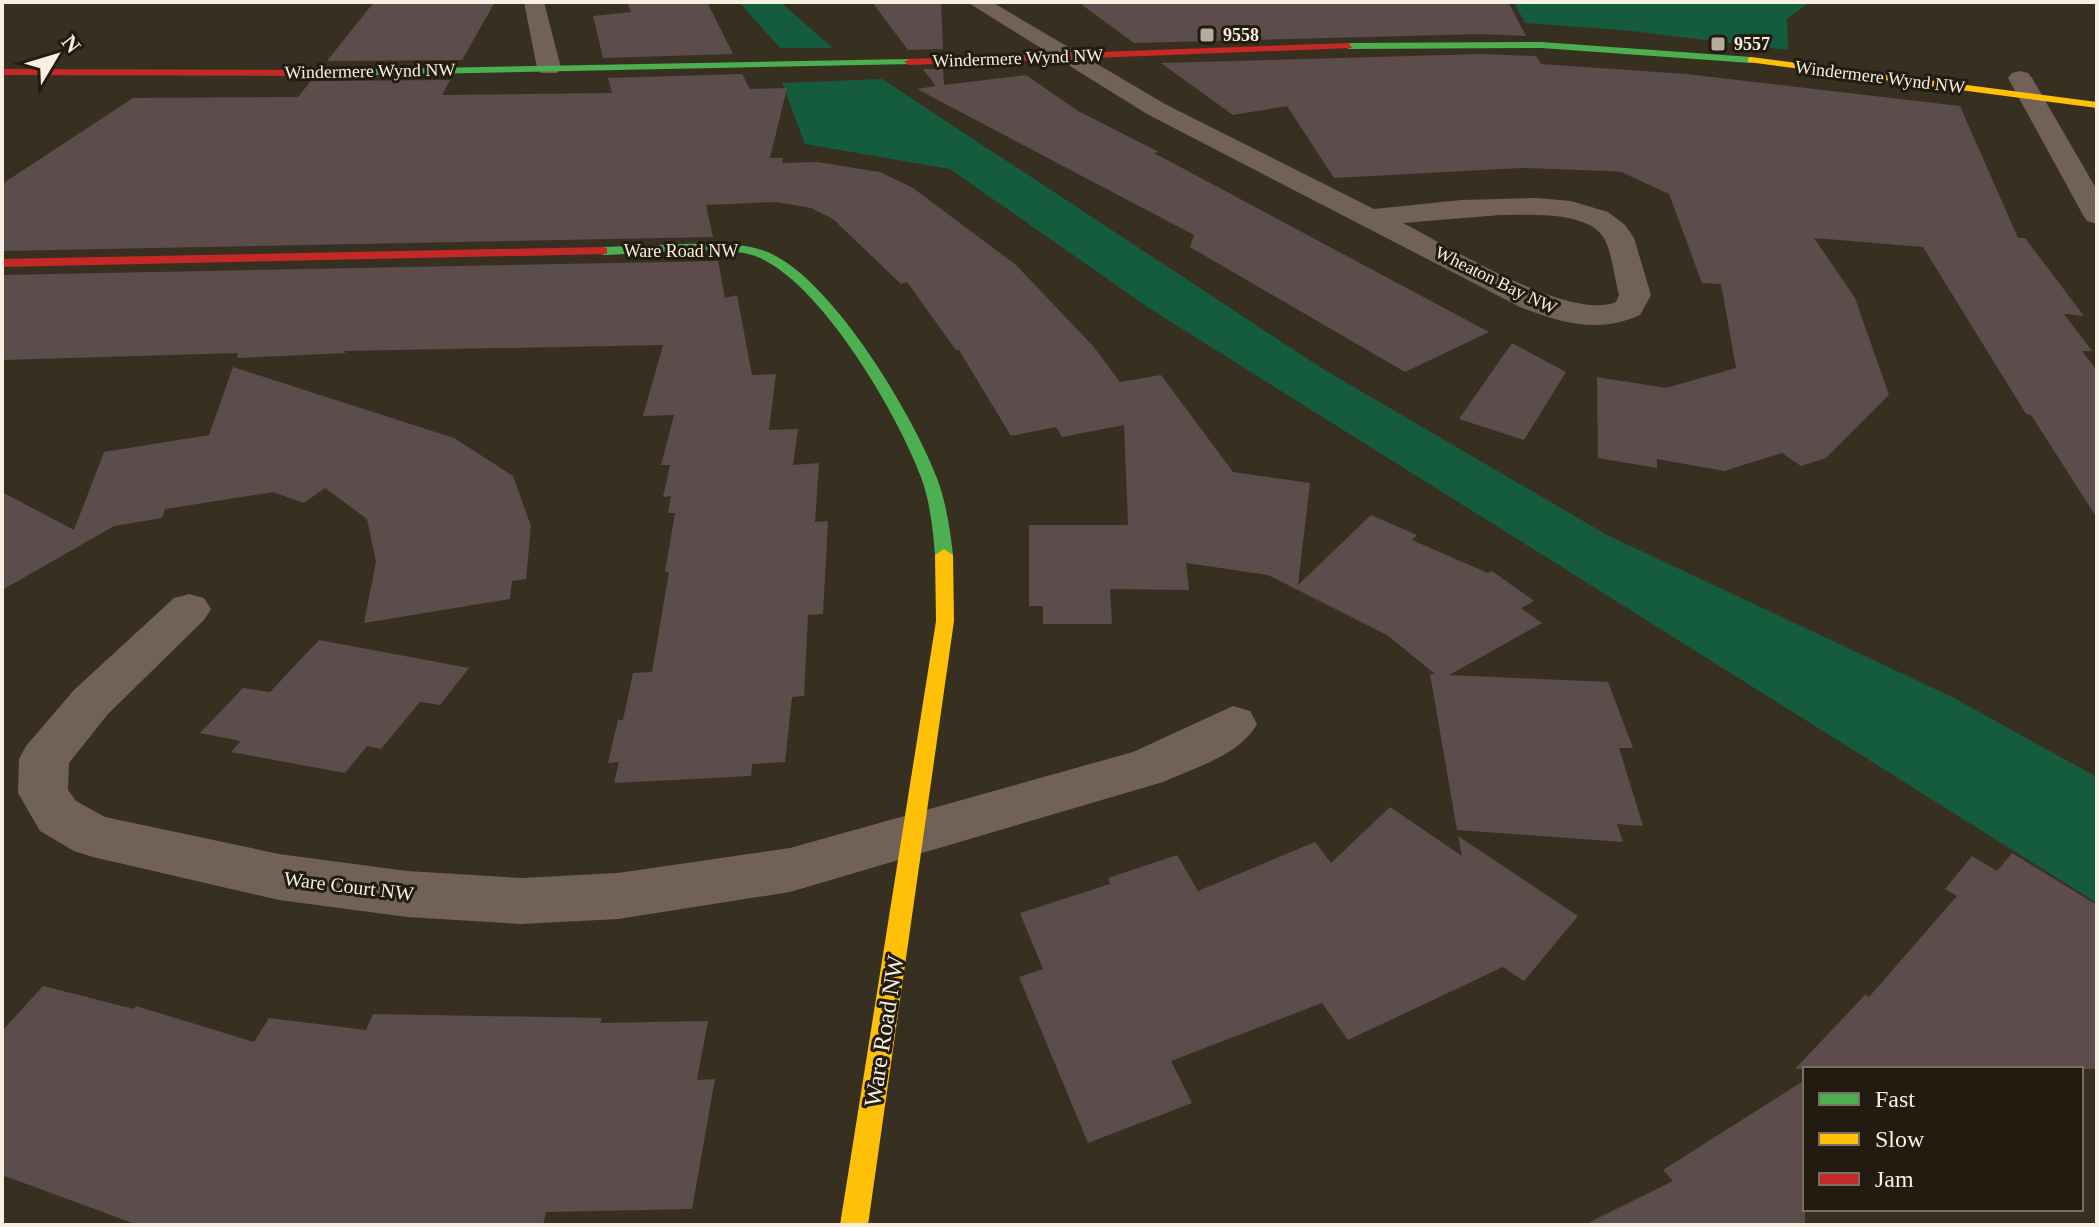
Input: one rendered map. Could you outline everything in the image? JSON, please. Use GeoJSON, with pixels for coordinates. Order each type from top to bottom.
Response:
{"type":"FeatureCollection","features":[{"type":"Feature","properties":{"kind":"street"},"geometry":{"type":"LineString","coordinates":[[534,2],[549,68]]}},
{"type":"Feature","properties":{"kind":"street","name":"Wheaton Bay NW"},"geometry":{"type":"LineString","coordinates":[[977,2],[1066,58],[1156,109],[1369,218],[1531,300],[1562,312],[1590,317],[1613,315],[1629,308],[1635,295],[1616,232],[1603,219],[1584,212],[1523,206],[1369,218]]}},
{"type":"Feature","properties":{"kind":"street","name":"Windermere Wynd NW"},"geometry":{"type":"LineString","coordinates":[[2,72],[549,68],[1066,58],[1431,43],[1548,45],[1791,65],[2026,87],[2097,105]]}},
{"type":"Feature","properties":{"kind":"street"},"geometry":{"type":"LineString","coordinates":[[2026,87],[2097,215]]}},
{"type":"Feature","properties":{"kind":"street","name":"Ware Road NW"},"geometry":{"type":"LineString","coordinates":[[2,263],[721,249],[767,256],[807,290],[868,365],[895,405],[923,458],[937,504],[944,563],[945,621],[854,1225]]}},
{"type":"Feature","properties":{"kind":"street","name":"Ware Court NW"},"geometry":{"type":"LineString","coordinates":[[189,609],[91,702],[44,759],[43,793],[58,816],[93,836],[279,877],[407,894],[521,901],[618,896],[745,878],[790,870],[913,836]]}},
{"type":"Feature","properties":{"kind":"street"},"geometry":{"type":"LineString","coordinates":[[913,836],[1145,768],[1195,747],[1233,724]]}},
{"type":"Feature","properties":{"kind":"green space"},"geometry":{"type":"Polygon","coordinates":[[[739,2],[780,2],[833,48],[780,48],[739,2]]]}},
{"type":"Feature","properties":{"kind":"green space"},"geometry":{"type":"Polygon","coordinates":[[[1514,2],[1810,2],[1787,19],[1788,50],[1623,30],[1525,23],[1514,2]]]}},
{"type":"Feature","properties":{"kind":"green space"},"geometry":{"type":"Polygon","coordinates":[[[882,79],[1323,369],[1607,535],[1950,696],[2097,777],[2097,903],[1149,308],[950,169],[805,144],[782,83],[882,79]]]}},
{"type":"Feature","properties":{"kind":"building"},"geometry":{"type":"Polygon","coordinates":[[[374,2],[495,2],[462,60],[327,61],[374,2]]]}},
{"type":"Feature","properties":{"kind":"building"},"geometry":{"type":"Polygon","coordinates":[[[627,2],[707,2],[733,54],[603,58],[593,16],[631,12],[627,2]]]}},
{"type":"Feature","properties":{"kind":"building"},"geometry":{"type":"Polygon","coordinates":[[[872,2],[941,2],[943,49],[908,50],[872,2]]]}},
{"type":"Feature","properties":{"kind":"building"},"geometry":{"type":"Polygon","coordinates":[[[1078,2],[1508,2],[1526,36],[1481,34],[1134,43],[1078,2]]]}},
{"type":"Feature","properties":{"kind":"building"},"geometry":{"type":"Polygon","coordinates":[[[1481,54],[1536,56],[1541,64],[1686,74],[1960,106],[2018,238],[2025,238],[2084,316],[2064,314],[2092,351],[2082,351],[2097,371],[2097,518],[2031,415],[2026,414],[1923,247],[1814,238],[1855,298],[1889,395],[1826,458],[1801,466],[1782,453],[1724,471],[1657,459],[1657,468],[1598,458],[1597,377],[1666,388],[1736,368],[1721,284],[1702,283],[1669,194],[1621,172],[1609,171],[1521,168],[1334,178],[1287,106],[1233,115],[1161,63],[1481,54]]]}},
{"type":"Feature","properties":{"kind":"building"},"geometry":{"type":"Polygon","coordinates":[[[923,69],[943,69],[944,85],[1026,75],[1078,111],[1489,332],[1405,372],[1190,247],[1194,235],[917,89],[936,86],[923,69]]]}},
{"type":"Feature","properties":{"kind":"building"},"geometry":{"type":"Polygon","coordinates":[[[742,74],[750,89],[787,88],[770,158],[783,158],[782,163],[817,162],[880,172],[913,188],[1016,265],[1093,346],[1120,382],[1161,375],[1233,472],[1310,483],[1298,585],[1371,515],[1417,535],[1412,540],[1488,573],[1492,571],[1534,601],[1521,608],[1542,623],[1449,675],[1608,682],[1633,748],[1619,748],[1643,826],[1617,824],[1623,842],[1457,830],[1430,674],[1435,674],[1387,635],[1268,575],[1186,563],[1189,590],[1110,589],[1112,624],[1043,624],[1043,606],[1029,606],[1029,525],[1128,525],[1124,425],[1062,437],[1056,427],[1011,436],[959,350],[907,282],[901,284],[833,219],[811,208],[775,202],[706,205],[713,237],[2,251],[2,184],[133,98],[298,97],[311,81],[450,80],[442,95],[612,93],[608,78],[742,74]]]}},
{"type":"Feature","properties":{"kind":"building"},"geometry":{"type":"Polygon","coordinates":[[[718,261],[725,298],[737,295],[752,375],[776,374],[769,430],[798,429],[793,465],[819,463],[815,522],[828,521],[823,614],[808,615],[804,696],[792,697],[785,762],[752,764],[751,776],[614,783],[619,762],[608,763],[618,720],[623,720],[633,673],[652,672],[669,572],[665,572],[675,513],[668,513],[671,496],[663,497],[670,465],[661,465],[674,415],[643,416],[663,345],[343,351],[346,353],[237,358],[238,353],[2,360],[2,275],[718,261]]]}},
{"type":"Feature","properties":{"kind":"building"},"geometry":{"type":"Polygon","coordinates":[[[1512,343],[1566,372],[1524,440],[1459,419],[1512,343]]]}},
{"type":"Feature","properties":{"kind":"building"},"geometry":{"type":"Polygon","coordinates":[[[233,367],[454,438],[513,476],[531,526],[526,579],[512,581],[510,599],[364,623],[376,562],[367,519],[325,488],[304,503],[273,492],[165,509],[162,518],[114,526],[2,590],[2,492],[74,530],[104,452],[209,435],[233,367]]]}},
{"type":"Feature","properties":{"kind":"building"},"geometry":{"type":"Polygon","coordinates":[[[319,640],[469,668],[440,705],[420,702],[381,749],[367,746],[345,773],[231,752],[241,741],[200,733],[243,688],[270,692],[319,640]]]}},
{"type":"Feature","properties":{"kind":"building"},"geometry":{"type":"Polygon","coordinates":[[[1390,807],[1462,856],[1458,836],[1578,916],[1524,981],[1503,967],[1348,1040],[1322,1003],[1171,1061],[1192,1103],[1088,1143],[1019,977],[1043,969],[1020,913],[1110,884],[1108,878],[1177,855],[1198,891],[1315,842],[1331,863],[1390,807]]]}},
{"type":"Feature","properties":{"kind":"building"},"geometry":{"type":"Polygon","coordinates":[[[2012,853],[2097,905],[2097,1069],[1795,1069],[1865,995],[1869,997],[1957,896],[1945,889],[1972,856],[1997,871],[2012,853]]]}},
{"type":"Feature","properties":{"kind":"building"},"geometry":{"type":"Polygon","coordinates":[[[43,986],[134,1009],[136,1006],[254,1042],[269,1018],[366,1030],[373,1014],[602,1018],[600,1023],[708,1021],[697,1080],[715,1079],[692,1209],[546,1212],[543,1225],[138,1225],[2,1175],[2,1031],[43,986]]]}},
{"type":"Feature","properties":{"kind":"building"},"geometry":{"type":"Polygon","coordinates":[[[1803,1081],[1805,1225],[1584,1225],[1673,1181],[1663,1170],[1803,1081]]]}},
{"type":"Feature","properties":{"kind":"traffic: fast"},"geometry":{"type":"LineString","coordinates":[[1349,46],[1541,45],[1751,60]]}},
{"type":"Feature","properties":{"kind":"traffic: fast"},"geometry":{"type":"LineString","coordinates":[[326,73],[909,62]]}},
{"type":"Feature","properties":{"kind":"traffic: fast"},"geometry":{"type":"LineString","coordinates":[[603,251],[683,248],[745,250],[760,253],[783,266],[809,289],[860,352],[903,421],[932,487],[944,555]]}},
{"type":"Feature","properties":{"kind":"traffic: slow"},"geometry":{"type":"LineString","coordinates":[[1751,60],[2097,105]]}},
{"type":"Feature","properties":{"kind":"traffic: slow"},"geometry":{"type":"LineString","coordinates":[[854,1225],[945,621],[944,555]]}},
{"type":"Feature","properties":{"kind":"traffic: jam"},"geometry":{"type":"LineString","coordinates":[[909,62],[1349,46]]}},
{"type":"Feature","properties":{"kind":"traffic: jam"},"geometry":{"type":"LineString","coordinates":[[2,72],[326,73]]}},
{"type":"Feature","properties":{"kind":"traffic: jam"},"geometry":{"type":"LineString","coordinates":[[2,263],[603,251]]}},
{"type":"Feature","properties":{"kind":"place","name":"9558"},"geometry":{"type":"Point","coordinates":[1207,35]}},
{"type":"Feature","properties":{"kind":"place","name":"9557"},"geometry":{"type":"Point","coordinates":[1718,44]}}]}
